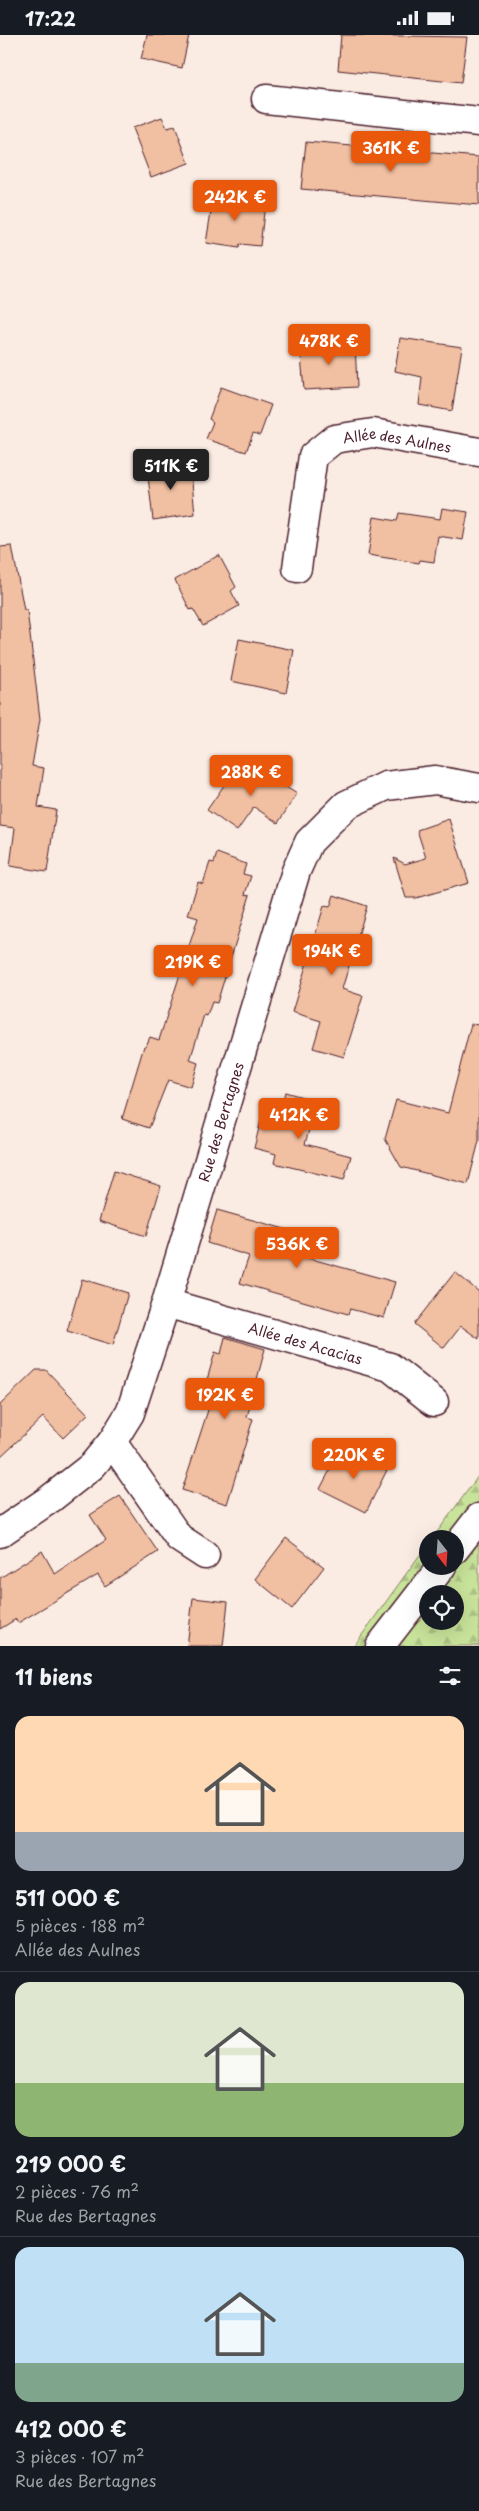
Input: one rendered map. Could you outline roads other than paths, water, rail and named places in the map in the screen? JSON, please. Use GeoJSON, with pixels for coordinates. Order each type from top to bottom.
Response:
{"type":"FeatureCollection","features":[{"type":"Feature","properties":{"kind":"street"},"geometry":{"type":"LineString","coordinates":[[266,99],[479,123]]}},
{"type":"Feature","properties":{"kind":"street","name":"Allée des Aulnes"},"geometry":{"type":"LineString","coordinates":[[297,568],[313,455],[334,439],[373,433],[479,451]]}},
{"type":"Feature","properties":{"kind":"street","name":"Rue des Bertagnes"},"geometry":{"type":"LineString","coordinates":[[0,1533],[92,1466],[112,1443],[130,1413],[166,1303],[296,871],[309,842],[346,805],[386,786],[435,780],[479,788]]}},
{"type":"Feature","properties":{"kind":"street","name":"Allée des Acacias"},"geometry":{"type":"LineString","coordinates":[[166,1303],[390,1367],[434,1402]]}},
{"type":"Feature","properties":{"kind":"street"},"geometry":{"type":"LineString","coordinates":[[112,1443],[179,1538],[205,1555]]}},
{"type":"Feature","properties":{"kind":"street"},"geometry":{"type":"LineString","coordinates":[[464,1537],[479,1518]]}},
{"type":"Feature","properties":{"kind":"street"},"geometry":{"type":"LineString","coordinates":[[380,1646],[435,1575]]}}]}
